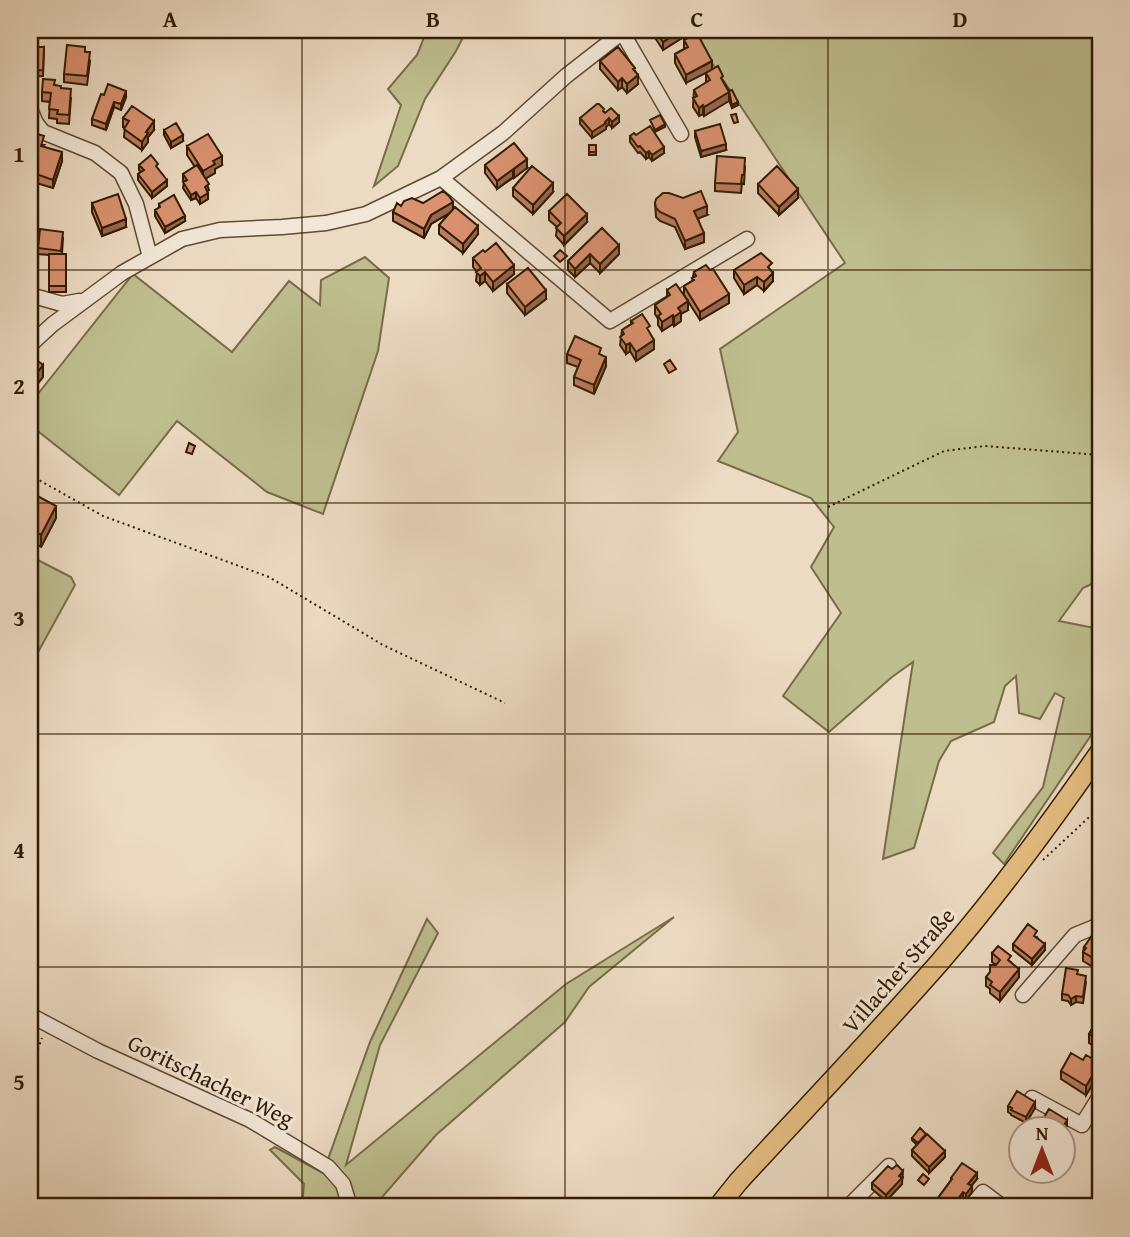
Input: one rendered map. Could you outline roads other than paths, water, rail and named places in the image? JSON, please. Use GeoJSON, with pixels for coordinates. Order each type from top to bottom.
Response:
{"type":"FeatureCollection","features":[{"type":"Feature","properties":{"kind":"main road","name":"Villacher Straße"},"geometry":{"type":"LineString","coordinates":[[718,1207],[940,961],[1028,852],[1100,752]]}},
{"type":"Feature","properties":{"kind":"street"},"geometry":{"type":"LineString","coordinates":[[30,345],[53,324],[122,273],[182,239],[220,230],[282,228],[326,223],[366,214],[442,178],[503,133],[566,76],[623,31],[681,134]]}},
{"type":"Feature","properties":{"kind":"street"},"geometry":{"type":"LineString","coordinates":[[30,108],[43,132],[95,153],[121,173],[136,204],[150,257]]}},
{"type":"Feature","properties":{"kind":"street"},"geometry":{"type":"LineString","coordinates":[[442,178],[610,321],[747,239]]}},
{"type":"Feature","properties":{"kind":"street"},"geometry":{"type":"LineString","coordinates":[[30,295],[62,304],[84,301]]}},
{"type":"Feature","properties":{"kind":"street"},"geometry":{"type":"LineString","coordinates":[[1023,995],[1075,935],[1100,926]]}},
{"type":"Feature","properties":{"kind":"street","name":"Goritschacher Weg"},"geometry":{"type":"LineString","coordinates":[[30,1015],[98,1051],[250,1120],[317,1160],[328,1167],[343,1184],[350,1207]]}},
{"type":"Feature","properties":{"kind":"street"},"geometry":{"type":"LineString","coordinates":[[1032,1098],[1082,1125],[1100,1096]]}},
{"type":"Feature","properties":{"kind":"street"},"geometry":{"type":"LineString","coordinates":[[848,1207],[889,1166]]}},
{"type":"Feature","properties":{"kind":"street"},"geometry":{"type":"LineString","coordinates":[[970,1207],[982,1192],[1003,1207]]}}]}
